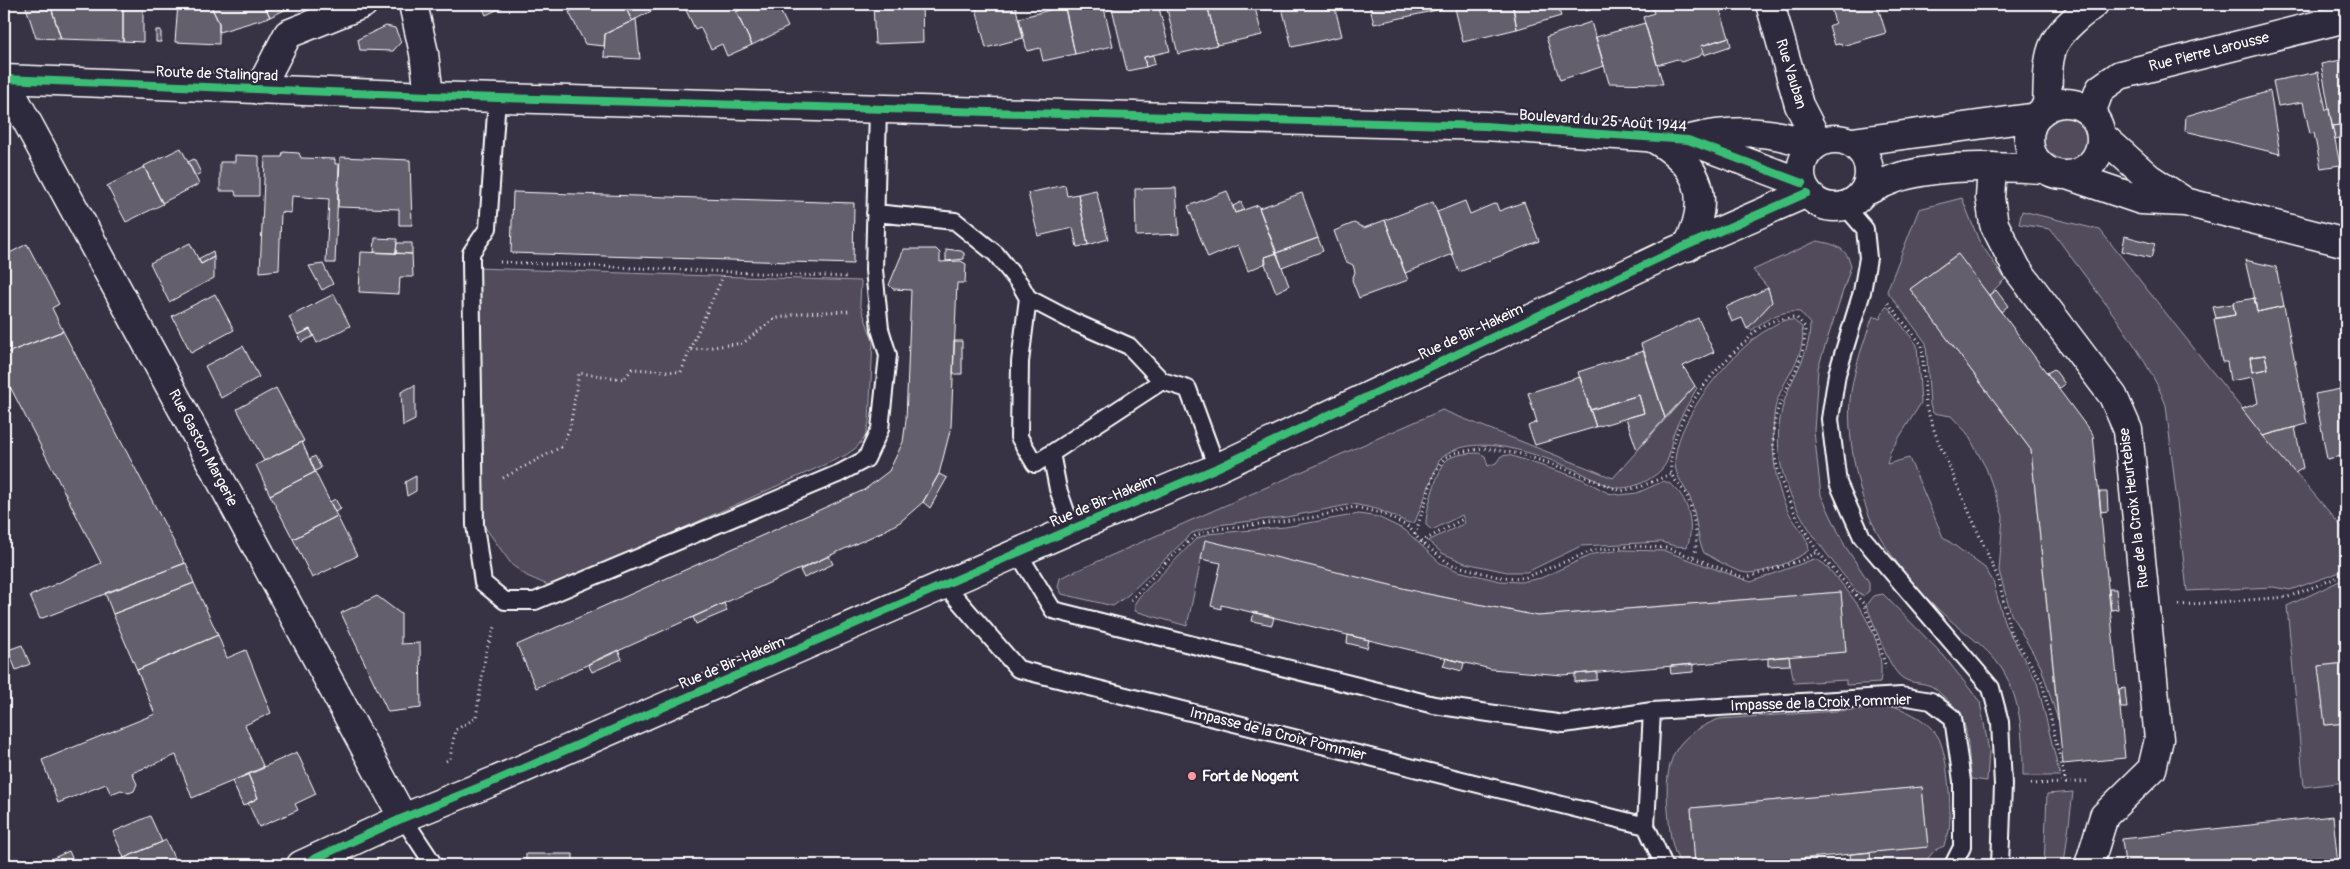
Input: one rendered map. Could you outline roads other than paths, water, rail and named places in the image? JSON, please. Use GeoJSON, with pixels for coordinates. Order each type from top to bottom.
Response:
{"type":"FeatureCollection","features":[{"type":"Feature","properties":{"kind":"street"},"geometry":{"type":"LineString","coordinates":[[259,90],[288,34],[363,4]]}},
{"type":"Feature","properties":{"kind":"street"},"geometry":{"type":"LineString","coordinates":[[413,4],[424,52],[429,96]]}},
{"type":"Feature","properties":{"kind":"street","name":"Rue Vauban"},"geometry":{"type":"LineString","coordinates":[[1770,4],[1799,105],[1816,144]]}},
{"type":"Feature","properties":{"kind":"street"},"geometry":{"type":"LineString","coordinates":[[2094,4],[2057,36],[2049,53],[2042,112],[2031,127],[2029,138],[2034,155],[2056,172],[2141,200],[2185,202],[2346,244]]}},
{"type":"Feature","properties":{"kind":"street","name":"Rue Pierre Larousse"},"geometry":{"type":"LineString","coordinates":[[2096,124],[2100,89],[2120,75],[2346,18]]}},
{"type":"Feature","properties":{"kind":"street","name":"Route de Stalingrad"},"geometry":{"type":"LineString","coordinates":[[4,79],[429,96],[878,109]]}},
{"type":"Feature","properties":{"kind":"street","name":"Rue Gaston Margerie"},"geometry":{"type":"LineString","coordinates":[[4,79],[403,818]]}},
{"type":"Feature","properties":{"kind":"street"},"geometry":{"type":"LineString","coordinates":[[2096,124],[2101,147],[2096,158],[2078,173],[1992,167],[1940,169],[1905,175],[1855,199],[1824,206],[1804,188],[1802,162],[1816,144],[1840,139],[1852,142],[2042,112],[2057,104],[2070,103],[2096,124],[2149,178],[2185,202]]}},
{"type":"Feature","properties":{"kind":"street","name":"Boulevard du 25 Août 1944"},"geometry":{"type":"LineString","coordinates":[[878,109],[1485,126],[1688,140],[1804,188]]}},
{"type":"Feature","properties":{"kind":"street","name":"Boulevard du 25 Août 1944"},"geometry":{"type":"LineString","coordinates":[[1688,140],[1713,134],[1751,133],[1789,136],[1816,144]]}},
{"type":"Feature","properties":{"kind":"street"},"geometry":{"type":"LineString","coordinates":[[1651,137],[1672,148],[1686,163],[1697,186],[1702,205],[1698,227],[1688,247]]}},
{"type":"Feature","properties":{"kind":"street"},"geometry":{"type":"LineString","coordinates":[[1852,142],[1864,154],[1870,170],[1869,182],[1855,199]]}},
{"type":"Feature","properties":{"kind":"street","name":"Rue de la Croix Heurtebise"},"geometry":{"type":"LineString","coordinates":[[1992,167],[1990,198],[1994,224],[2017,269],[2113,396],[2128,430],[2159,739],[2152,769],[2104,816],[2089,865]]}},
{"type":"Feature","properties":{"kind":"street","name":"Rue de Bir-Hakeim"},"geometry":{"type":"LineString","coordinates":[[301,865],[403,818],[1217,468],[1672,252],[1688,247],[1804,188]]}},
{"type":"Feature","properties":{"kind":"lane"},"geometry":{"type":"LineString","coordinates":[[497,98],[488,228],[471,253],[474,493],[475,525],[482,583],[505,601],[535,601],[840,472],[866,459],[880,429],[888,355],[880,329],[874,278],[878,109]]}},
{"type":"Feature","properties":{"kind":"lane"},"geometry":{"type":"LineString","coordinates":[[1855,199],[1865,229],[1868,258],[1862,292],[1837,374],[1830,419],[1838,483],[1862,537],[1991,688],[2000,722],[2003,785],[2000,865]]}},
{"type":"Feature","properties":{"kind":"lane"},"geometry":{"type":"LineString","coordinates":[[875,213],[955,221],[996,254],[1020,284],[1028,298],[1074,322],[1129,346],[1162,381],[1188,389],[1217,468]]}},
{"type":"Feature","properties":{"kind":"lane"},"geometry":{"type":"LineString","coordinates":[[1028,298],[1020,362],[1019,437],[1035,464],[1162,381]]}},
{"type":"Feature","properties":{"kind":"lane"},"geometry":{"type":"LineString","coordinates":[[1051,453],[1058,489],[1072,529]]}},
{"type":"Feature","properties":{"kind":"lane","name":"Impasse de la Croix Pommier"},"geometry":{"type":"LineString","coordinates":[[1018,553],[1053,610],[1434,705],[1564,724],[1652,711],[1901,696],[1931,701],[1953,718],[1962,781],[1962,847],[1953,865]]}},
{"type":"Feature","properties":{"kind":"lane","name":"Impasse de la Croix Pommier"},"geometry":{"type":"LineString","coordinates":[[946,586],[1018,669],[1646,826]]}},
{"type":"Feature","properties":{"kind":"lane"},"geometry":{"type":"LineString","coordinates":[[1652,711],[1646,826],[1664,865]]}},
{"type":"Feature","properties":{"kind":"lane"},"geometry":{"type":"LineString","coordinates":[[403,818],[434,865]]}},
{"type":"Feature","properties":{"kind":"place","name":"Fort de Nogent"},"geometry":{"type":"Point","coordinates":[1192,776]}}]}
